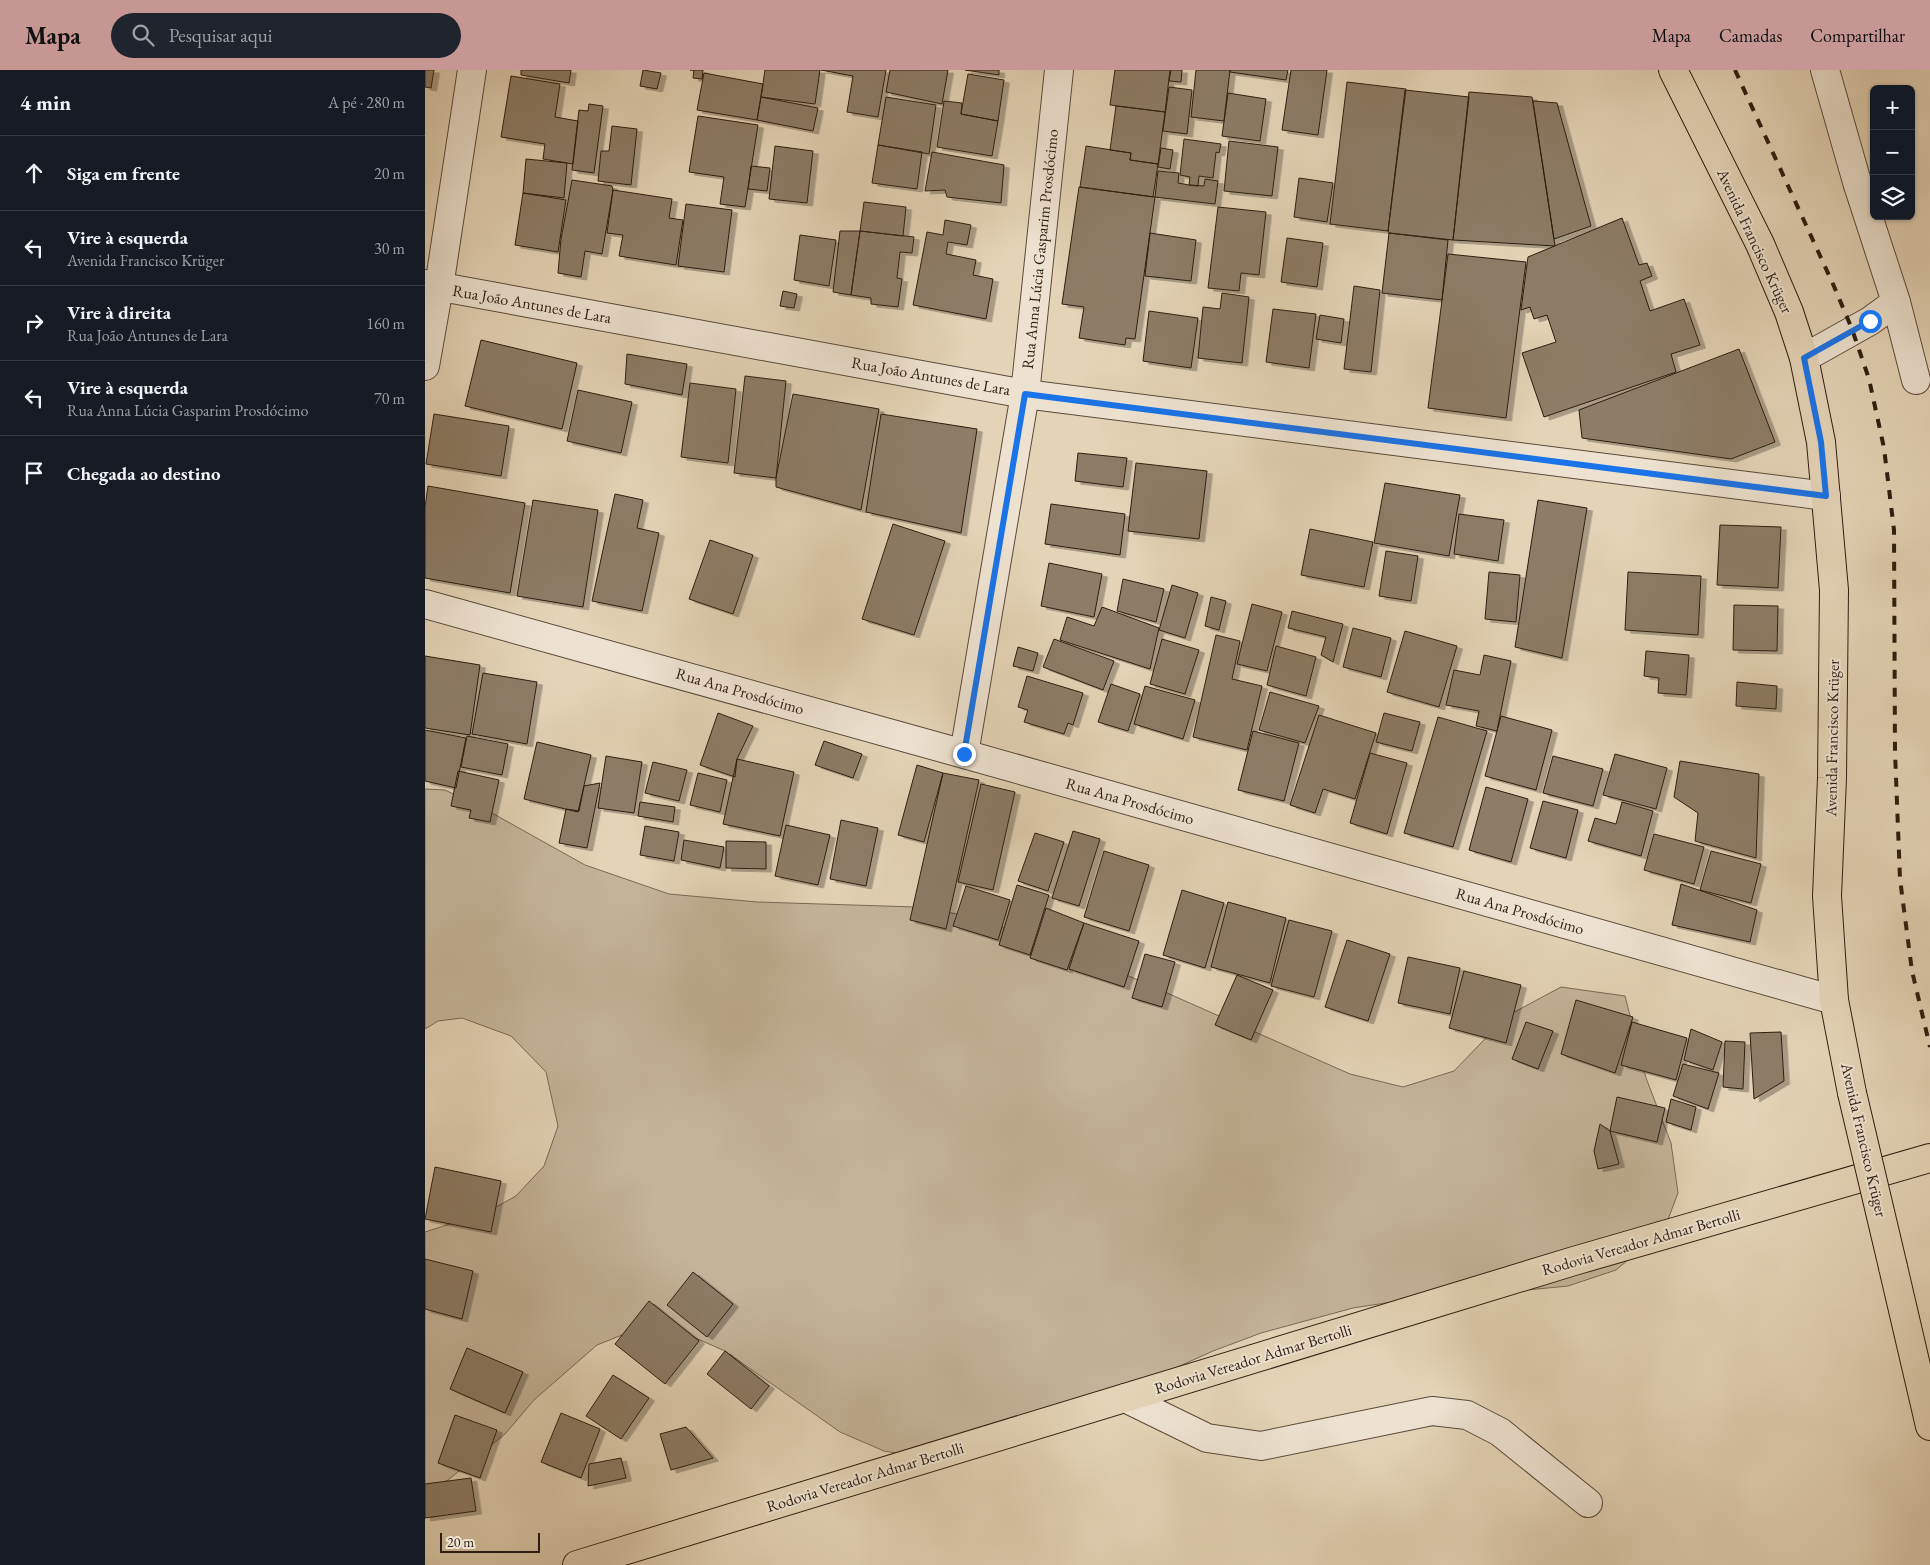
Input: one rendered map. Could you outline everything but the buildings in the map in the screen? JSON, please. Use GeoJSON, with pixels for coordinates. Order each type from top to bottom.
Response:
{"type":"FeatureCollection","features":[{"type":"Feature","properties":{"kind":"main road","name":"Avenida Francisco Krüger"},"geometry":{"type":"LineString","coordinates":[[1673,70],[1760,244],[1789,312],[1804,358],[1821,442],[1834,590],[1832,768],[1827,896],[1834,1000],[1852,1093],[1930,1426]]}},
{"type":"Feature","properties":{"kind":"main road","name":"Rodovia Vereador Admar Bertolli"},"geometry":{"type":"LineString","coordinates":[[577,1565],[1574,1262],[1930,1158]]}},
{"type":"Feature","properties":{"kind":"street"},"geometry":{"type":"LineString","coordinates":[[425,366],[432,285],[472,70]]}},
{"type":"Feature","properties":{"kind":"street","name":"Rua Anna Lúcia Gasparim Prosdócimo"},"geometry":{"type":"LineString","coordinates":[[964,754],[1025,394],[1059,70]]}},
{"type":"Feature","properties":{"kind":"street"},"geometry":{"type":"LineString","coordinates":[[1825,70],[1857,182],[1896,302],[1916,380]]}},
{"type":"Feature","properties":{"kind":"street","name":"Rua João Antunes de Lara"},"geometry":{"type":"LineString","coordinates":[[432,285],[1025,394],[1826,496]]}},
{"type":"Feature","properties":{"kind":"street"},"geometry":{"type":"LineString","coordinates":[[1804,358],[1870,321],[1896,302]]}},
{"type":"Feature","properties":{"kind":"street","name":"Rua Ana Prosdócimo"},"geometry":{"type":"LineString","coordinates":[[425,604],[1834,1000]]}},
{"type":"Feature","properties":{"kind":"street"},"geometry":{"type":"LineString","coordinates":[[1125,1398],[1207,1438],[1261,1446],[1432,1411],[1467,1416],[1500,1432],[1588,1503]]}},
{"type":"Feature","properties":{"kind":"shaded area"},"geometry":{"type":"Polygon","coordinates":[[[425,789],[445,790],[483,808],[585,865],[669,894],[757,902],[916,907],[970,916],[1079,954],[1350,1074],[1403,1087],[1454,1071],[1507,1016],[1561,987],[1625,996],[1646,1078],[1671,1143],[1678,1193],[1664,1230],[1616,1270],[1568,1286],[1438,1295],[1353,1308],[1261,1333],[1213,1351],[1038,1430],[927,1458],[884,1451],[840,1432],[725,1351],[675,1329],[642,1327],[597,1345],[534,1400],[505,1434],[448,1480],[425,1492],[425,1232],[487,1212],[516,1196],[544,1166],[558,1126],[546,1072],[511,1036],[462,1018],[438,1021],[425,1029],[425,789]]]}},
{"type":"Feature","properties":{"kind":"railway"},"geometry":{"type":"LineString","coordinates":[[1735,70],[1852,329],[1869,379],[1884,448],[1894,530],[1895,752],[1900,879],[1912,971],[1930,1047]]}},
{"type":"Feature","properties":{"kind":"route"},"geometry":{"type":"LineString","coordinates":[[964,754],[1025,394],[1826,496],[1821,442],[1804,358],[1870,321]]}}]}
